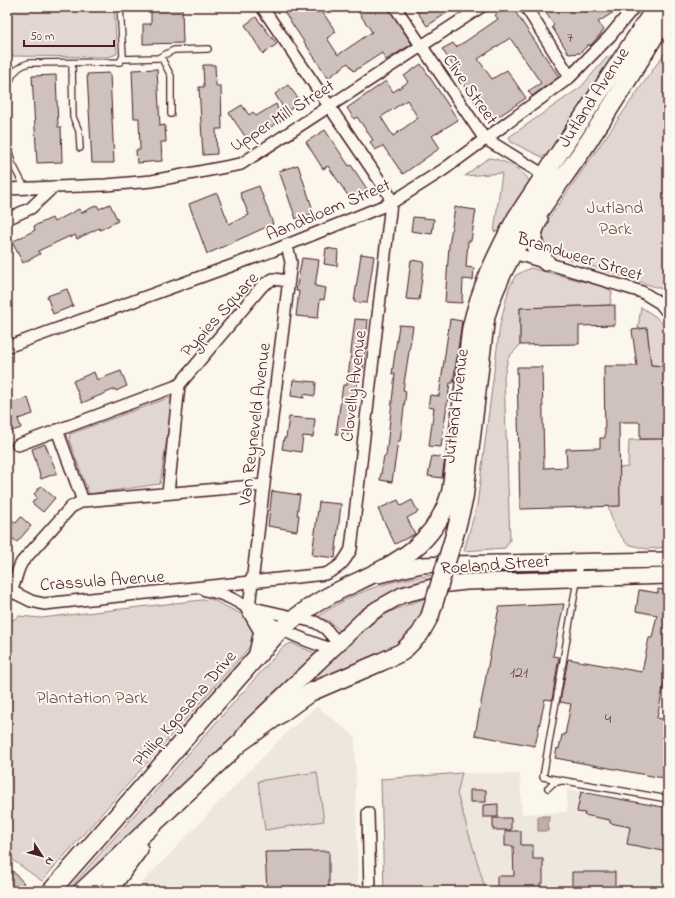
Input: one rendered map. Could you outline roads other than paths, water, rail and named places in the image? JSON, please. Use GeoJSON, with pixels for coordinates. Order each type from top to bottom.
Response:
{"type":"FeatureCollection","features":[{"type":"Feature","properties":{"kind":"main road","name":"Jutland Avenue"},"geometry":{"type":"LineString","coordinates":[[240,742],[311,692],[402,652],[420,634],[430,616],[456,530],[465,491],[486,316],[516,218],[656,7]]}},
{"type":"Feature","properties":{"kind":"main road","name":"Jutland Avenue"},"geometry":{"type":"LineString","coordinates":[[369,578],[411,551],[424,540],[438,523],[448,501],[455,469],[471,328],[476,304],[506,250],[559,184],[620,95],[668,14]]}},
{"type":"Feature","properties":{"kind":"main road"},"geometry":{"type":"LineString","coordinates":[[546,262],[536,251],[533,245],[533,238],[534,230],[547,208],[547,200]]}},
{"type":"Feature","properties":{"kind":"main road","name":"Roeland Street"},"geometry":{"type":"LineString","coordinates":[[369,578],[422,565],[668,560]]}},
{"type":"Feature","properties":{"kind":"main road","name":"Roeland Street"},"geometry":{"type":"LineString","coordinates":[[240,742],[249,728],[366,617],[402,595],[440,585],[466,582],[668,576]]}},
{"type":"Feature","properties":{"kind":"main road","name":"Philip Kgosana Drive"},"geometry":{"type":"LineString","coordinates":[[51,891],[281,629],[296,617],[340,590],[369,578]]}},
{"type":"Feature","properties":{"kind":"main road"},"geometry":{"type":"LineString","coordinates":[[249,607],[263,631],[257,655]]}},
{"type":"Feature","properties":{"kind":"main road"},"geometry":{"type":"LineString","coordinates":[[82,891],[240,742]]}},
{"type":"Feature","properties":{"kind":"main road"},"geometry":{"type":"LineString","coordinates":[[108,891],[113,882],[166,812]]}},
{"type":"Feature","properties":{"kind":"street"},"geometry":{"type":"LineString","coordinates":[[262,7],[330,105],[388,193],[391,203]]}},
{"type":"Feature","properties":{"kind":"street","name":"Clive Street"},"geometry":{"type":"LineString","coordinates":[[395,7],[420,47],[484,138],[559,184]]}},
{"type":"Feature","properties":{"kind":"street","name":"Upper Mill Street"},"geometry":{"type":"LineString","coordinates":[[7,188],[53,187],[152,181],[241,164],[480,7]]}},
{"type":"Feature","properties":{"kind":"street"},"geometry":{"type":"LineString","coordinates":[[526,7],[570,77]]}},
{"type":"Feature","properties":{"kind":"street","name":"Aandbloem Street"},"geometry":{"type":"LineString","coordinates":[[7,347],[287,246],[391,203],[443,170],[484,138],[570,77],[610,36],[634,7]]}},
{"type":"Feature","properties":{"kind":"street"},"geometry":{"type":"LineString","coordinates":[[7,219],[31,208],[53,187]]}},
{"type":"Feature","properties":{"kind":"street","name":"Clovelly Avenue"},"geometry":{"type":"LineString","coordinates":[[338,569],[346,559],[351,549],[391,203]]}},
{"type":"Feature","properties":{"kind":"street","name":"Van Reyneveld Avenue"},"geometry":{"type":"LineString","coordinates":[[249,607],[254,581],[289,281],[291,259],[287,246]]}},
{"type":"Feature","properties":{"kind":"street","name":"Brandweer Street"},"geometry":{"type":"LineString","coordinates":[[506,250],[642,292],[660,304],[668,313]]}},
{"type":"Feature","properties":{"kind":"street","name":"Pypies Square"},"geometry":{"type":"LineString","coordinates":[[18,445],[180,384],[263,285],[273,279],[289,281]]}},
{"type":"Feature","properties":{"kind":"street","name":"Pypies Square"},"geometry":{"type":"LineString","coordinates":[[168,493],[180,384]]}},
{"type":"Feature","properties":{"kind":"street"},"geometry":{"type":"LineString","coordinates":[[57,430],[83,501]]}},
{"type":"Feature","properties":{"kind":"street"},"geometry":{"type":"LineString","coordinates":[[8,593],[22,562],[71,507],[83,501],[264,485]]}},
{"type":"Feature","properties":{"kind":"street","name":"Crassula Avenue"},"geometry":{"type":"LineString","coordinates":[[8,593],[44,604],[196,589],[254,581],[325,574],[338,569]]}},
{"type":"Feature","properties":{"kind":"street"},"geometry":{"type":"LineString","coordinates":[[7,580],[8,593]]}},
{"type":"Feature","properties":{"kind":"street","name":"Crassula Avenue"},"geometry":{"type":"LineString","coordinates":[[196,589],[220,594],[249,607],[281,629],[335,646]]}},
{"type":"Feature","properties":{"kind":"street","name":"Crassula Avenue"},"geometry":{"type":"LineString","coordinates":[[249,607],[296,617],[322,626],[335,646]]}},
{"type":"Feature","properties":{"kind":"street"},"geometry":{"type":"LineString","coordinates":[[368,813],[370,891]]}},
{"type":"Feature","properties":{"kind":"lane"},"geometry":{"type":"LineString","coordinates":[[120,7],[122,59]]}},
{"type":"Feature","properties":{"kind":"lane"},"geometry":{"type":"LineString","coordinates":[[7,96],[9,80],[13,72],[22,65],[29,63],[118,62],[122,59],[161,57],[174,50],[208,49]]}},
{"type":"Feature","properties":{"kind":"lane"},"geometry":{"type":"LineString","coordinates":[[161,57],[171,76],[171,114]]}},
{"type":"Feature","properties":{"kind":"lane"},"geometry":{"type":"LineString","coordinates":[[72,63],[73,117],[79,132],[80,148]]}},
{"type":"Feature","properties":{"kind":"lane"},"geometry":{"type":"LineString","coordinates":[[7,144],[12,163],[25,188]]}},
{"type":"Feature","properties":{"kind":"lane"},"geometry":{"type":"LineString","coordinates":[[580,562],[543,776],[668,799]]}},
{"type":"Feature","properties":{"kind":"lane"},"geometry":{"type":"LineString","coordinates":[[548,788],[553,783],[564,781]]}},
{"type":"Feature","properties":{"kind":"park label","name":"Jutland Park"},"geometry":{"type":"Point","coordinates":[615,217]}},
{"type":"Feature","properties":{"kind":"park label","name":"Plantation Park"},"geometry":{"type":"Point","coordinates":[92,697]}}]}
